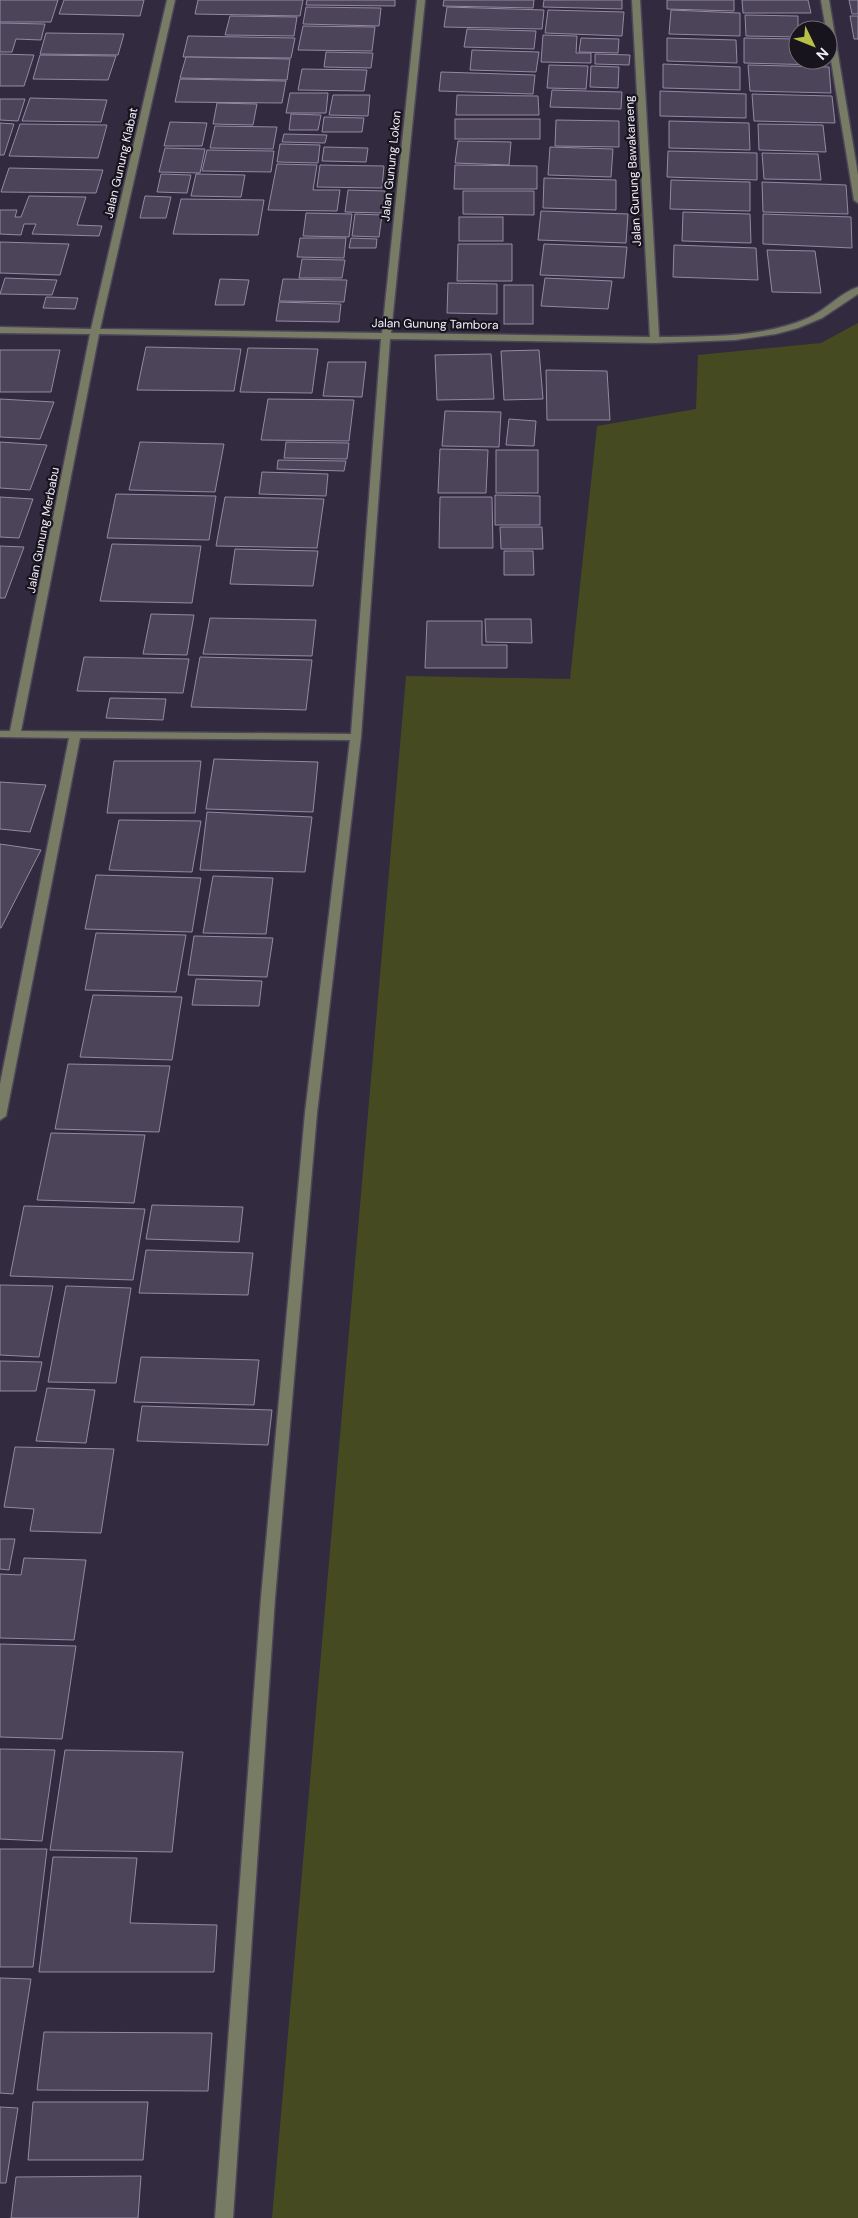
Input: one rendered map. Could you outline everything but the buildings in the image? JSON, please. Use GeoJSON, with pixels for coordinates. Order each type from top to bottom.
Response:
{"type":"FeatureCollection","features":[{"type":"Feature","properties":{"kind":"street","name":"Jalan Gunung Klabat"},"geometry":{"type":"LineString","coordinates":[[95,331],[171,0]]}},
{"type":"Feature","properties":{"kind":"street","name":"Jalan Gunung Lokon"},"geometry":{"type":"LineString","coordinates":[[224,2218],[268,1598],[311,1113],[356,737],[386,335],[421,0]]}},
{"type":"Feature","properties":{"kind":"street","name":"Jalan Gunung Bawakaraeng"},"geometry":{"type":"LineString","coordinates":[[636,0],[655,340]]}},
{"type":"Feature","properties":{"kind":"street"},"geometry":{"type":"LineString","coordinates":[[825,0],[858,200]]}},
{"type":"Feature","properties":{"kind":"street","name":"Jalan Gunung Tambora"},"geometry":{"type":"LineString","coordinates":[[0,330],[655,340],[756,334],[794,327],[814,318],[858,290]]}},
{"type":"Feature","properties":{"kind":"street","name":"Jalan Gunung Merbabu"},"geometry":{"type":"LineString","coordinates":[[15,734],[95,331]]}},
{"type":"Feature","properties":{"kind":"street"},"geometry":{"type":"LineString","coordinates":[[0,734],[356,737]]}},
{"type":"Feature","properties":{"kind":"street"},"geometry":{"type":"LineString","coordinates":[[0,1116],[75,734]]}},
{"type":"Feature","properties":{"kind":"green space"},"geometry":{"type":"Polygon","coordinates":[[[858,323],[858,2218],[272,2218],[406,676],[570,679],[597,426],[696,409],[698,355],[821,343],[858,323]]]}}]}
